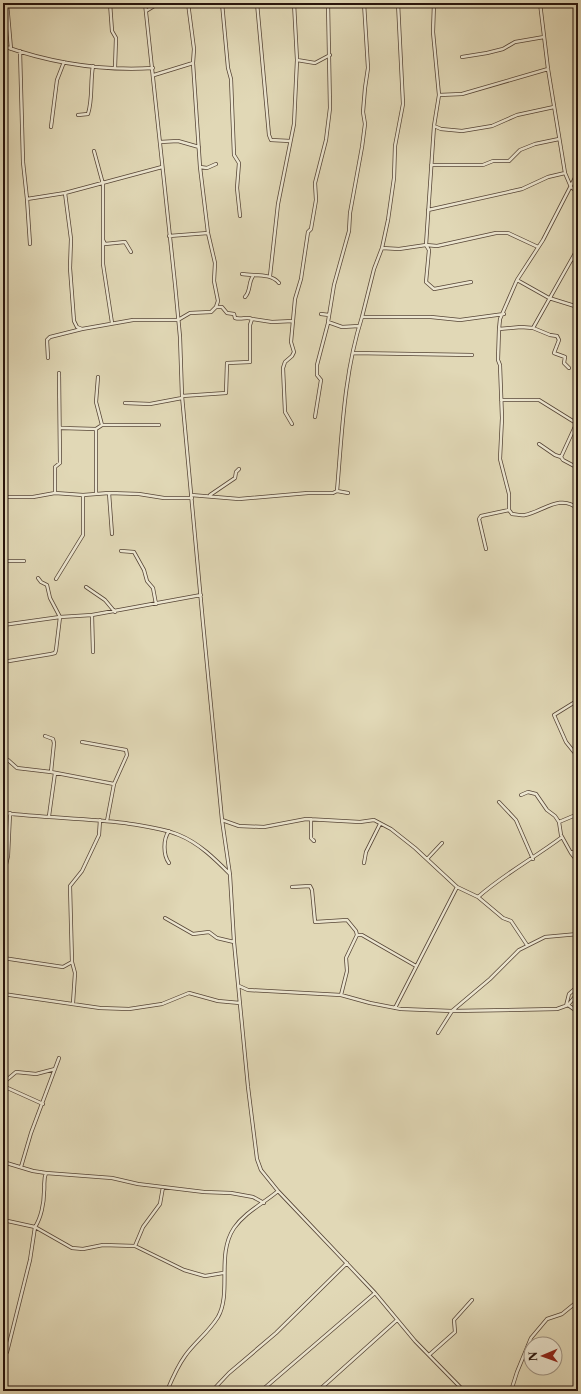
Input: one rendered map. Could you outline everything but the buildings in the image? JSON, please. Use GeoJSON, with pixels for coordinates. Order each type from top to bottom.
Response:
{"type":"FeatureCollection","features":[{"type":"Feature","properties":{"kind":"street"},"geometry":{"type":"LineString","coordinates":[[7,3],[11,49]]}},
{"type":"Feature","properties":{"kind":"street"},"geometry":{"type":"LineString","coordinates":[[110,3],[112,31],[116,38],[114,68]]}},
{"type":"Feature","properties":{"kind":"street"},"geometry":{"type":"LineString","coordinates":[[145,3],[154,75],[178,320],[182,397],[222,820],[230,875],[234,942],[254,1144],[261,1170],[278,1191],[375,1293],[397,1320],[464,1391]]}},
{"type":"Feature","properties":{"kind":"street"},"geometry":{"type":"LineString","coordinates":[[146,11],[158,3]]}},
{"type":"Feature","properties":{"kind":"street"},"geometry":{"type":"LineString","coordinates":[[48,358],[47,340],[50,337],[82,329],[133,320],[178,320],[190,313],[211,312],[216,307],[218,301],[214,281],[215,263],[208,232],[200,167],[193,63],[194,49],[188,3]]}},
{"type":"Feature","properties":{"kind":"street"},"geometry":{"type":"LineString","coordinates":[[222,3],[228,68],[231,79],[234,154],[239,162],[237,188],[240,216]]}},
{"type":"Feature","properties":{"kind":"street"},"geometry":{"type":"LineString","coordinates":[[257,3],[269,135],[271,140],[274,141],[290,142]]}},
{"type":"Feature","properties":{"kind":"street"},"geometry":{"type":"LineString","coordinates":[[270,276],[278,204],[294,124],[297,60],[294,3]]}},
{"type":"Feature","properties":{"kind":"street"},"geometry":{"type":"LineString","coordinates":[[292,424],[285,412],[283,368],[285,362],[294,352],[291,342],[295,299],[301,279],[308,232],[311,229],[316,200],[315,183],[326,140],[331,95],[328,3]]}},
{"type":"Feature","properties":{"kind":"street"},"geometry":{"type":"LineString","coordinates":[[315,417],[321,380],[317,375],[317,365],[328,322],[334,286],[349,231],[350,214],[365,124],[363,112],[364,88],[368,68],[364,3]]}},
{"type":"Feature","properties":{"kind":"street"},"geometry":{"type":"LineString","coordinates":[[337,491],[347,385],[352,353],[374,268],[382,248],[390,206],[396,146],[404,104],[398,3]]}},
{"type":"Feature","properties":{"kind":"street"},"geometry":{"type":"LineString","coordinates":[[434,3],[434,32],[439,96],[434,126],[431,166],[426,245],[430,250],[426,282],[434,289],[471,282]]}},
{"type":"Feature","properties":{"kind":"street"},"geometry":{"type":"LineString","coordinates":[[540,3],[548,69],[565,173],[571,188],[578,192]]}},
{"type":"Feature","properties":{"kind":"street"},"geometry":{"type":"LineString","coordinates":[[462,57],[487,53],[503,49],[515,42],[544,37]]}},
{"type":"Feature","properties":{"kind":"street"},"geometry":{"type":"LineString","coordinates":[[3,46],[64,62],[114,68],[153,68]]}},
{"type":"Feature","properties":{"kind":"street"},"geometry":{"type":"LineString","coordinates":[[20,51],[23,162],[30,244]]}},
{"type":"Feature","properties":{"kind":"street"},"geometry":{"type":"LineString","coordinates":[[297,60],[315,63],[330,54]]}},
{"type":"Feature","properties":{"kind":"street"},"geometry":{"type":"LineString","coordinates":[[52,127],[57,80],[64,62]]}},
{"type":"Feature","properties":{"kind":"street"},"geometry":{"type":"LineString","coordinates":[[154,75],[193,63]]}},
{"type":"Feature","properties":{"kind":"street"},"geometry":{"type":"LineString","coordinates":[[78,115],[88,114],[92,102],[90,81],[93,66]]}},
{"type":"Feature","properties":{"kind":"street"},"geometry":{"type":"LineString","coordinates":[[439,96],[469,92],[548,69]]}},
{"type":"Feature","properties":{"kind":"street"},"geometry":{"type":"LineString","coordinates":[[434,126],[441,130],[462,130],[492,126],[517,115],[554,107]]}},
{"type":"Feature","properties":{"kind":"street"},"geometry":{"type":"LineString","coordinates":[[431,166],[476,166],[493,161],[509,161],[520,150],[535,144],[559,139]]}},
{"type":"Feature","properties":{"kind":"street"},"geometry":{"type":"LineString","coordinates":[[160,142],[178,141],[199,147]]}},
{"type":"Feature","properties":{"kind":"street"},"geometry":{"type":"LineString","coordinates":[[94,151],[103,184],[103,264],[112,323]]}},
{"type":"Feature","properties":{"kind":"street"},"geometry":{"type":"LineString","coordinates":[[200,167],[207,168],[216,164]]}},
{"type":"Feature","properties":{"kind":"street"},"geometry":{"type":"LineString","coordinates":[[27,199],[65,193],[103,184],[162,167]]}},
{"type":"Feature","properties":{"kind":"street"},"geometry":{"type":"LineString","coordinates":[[578,172],[571,188],[538,248],[517,280],[507,301],[504,314],[500,319],[498,360],[500,365],[501,400],[500,459],[509,494],[509,510],[512,514],[524,516],[558,502],[572,504],[578,509]]}},
{"type":"Feature","properties":{"kind":"street"},"geometry":{"type":"LineString","coordinates":[[428,210],[522,189],[548,177],[565,173]]}},
{"type":"Feature","properties":{"kind":"street"},"geometry":{"type":"LineString","coordinates":[[65,193],[71,239],[70,268],[74,321],[77,327],[82,329]]}},
{"type":"Feature","properties":{"kind":"street"},"geometry":{"type":"LineString","coordinates":[[169,236],[208,232]]}},
{"type":"Feature","properties":{"kind":"street"},"geometry":{"type":"LineString","coordinates":[[382,248],[400,249],[426,245],[437,246],[454,241],[502,233],[508,233],[538,248]]}},
{"type":"Feature","properties":{"kind":"street"},"geometry":{"type":"LineString","coordinates":[[102,240],[105,244],[125,242],[131,252]]}},
{"type":"Feature","properties":{"kind":"street"},"geometry":{"type":"LineString","coordinates":[[533,328],[578,248]]}},
{"type":"Feature","properties":{"kind":"street"},"geometry":{"type":"LineString","coordinates":[[572,259],[578,262]]}},
{"type":"Feature","properties":{"kind":"street"},"geometry":{"type":"LineString","coordinates":[[242,274],[253,276],[270,276],[275,278],[279,283]]}},
{"type":"Feature","properties":{"kind":"street"},"geometry":{"type":"LineString","coordinates":[[245,297],[250,290],[250,282],[253,276]]}},
{"type":"Feature","properties":{"kind":"street"},"geometry":{"type":"LineString","coordinates":[[517,280],[549,298],[578,307]]}},
{"type":"Feature","properties":{"kind":"street"},"geometry":{"type":"LineString","coordinates":[[216,307],[222,307],[227,313],[234,314],[235,318],[241,320],[250,318],[272,322],[293,321]]}},
{"type":"Feature","properties":{"kind":"street"},"geometry":{"type":"LineString","coordinates":[[321,314],[329,315]]}},
{"type":"Feature","properties":{"kind":"street"},"geometry":{"type":"LineString","coordinates":[[362,317],[460,320],[504,314]]}},
{"type":"Feature","properties":{"kind":"street"},"geometry":{"type":"LineString","coordinates":[[125,403],[150,404],[182,397],[226,393],[227,363],[250,362],[250,325],[252,319]]}},
{"type":"Feature","properties":{"kind":"street"},"geometry":{"type":"LineString","coordinates":[[328,322],[342,327],[359,326]]}},
{"type":"Feature","properties":{"kind":"street"},"geometry":{"type":"LineString","coordinates":[[499,329],[521,326],[533,328],[558,337],[554,353],[565,357],[564,363],[569,368]]}},
{"type":"Feature","properties":{"kind":"street"},"geometry":{"type":"LineString","coordinates":[[352,353],[472,355]]}},
{"type":"Feature","properties":{"kind":"street"},"geometry":{"type":"LineString","coordinates":[[55,494],[55,467],[60,463],[61,428],[59,373]]}},
{"type":"Feature","properties":{"kind":"street"},"geometry":{"type":"LineString","coordinates":[[98,376],[96,402],[102,425]]}},
{"type":"Feature","properties":{"kind":"street"},"geometry":{"type":"LineString","coordinates":[[501,400],[539,400],[577,422],[561,457]]}},
{"type":"Feature","properties":{"kind":"street"},"geometry":{"type":"LineString","coordinates":[[61,428],[96,429],[102,425],[160,425]]}},
{"type":"Feature","properties":{"kind":"street"},"geometry":{"type":"LineString","coordinates":[[96,429],[96,493]]}},
{"type":"Feature","properties":{"kind":"street"},"geometry":{"type":"LineString","coordinates":[[539,444],[578,468]]}},
{"type":"Feature","properties":{"kind":"street"},"geometry":{"type":"LineString","coordinates":[[210,495],[235,478],[236,472],[239,469]]}},
{"type":"Feature","properties":{"kind":"street"},"geometry":{"type":"LineString","coordinates":[[3,497],[109,493],[138,494],[164,498],[210,495],[220,498],[239,498],[308,493],[333,493],[337,491],[348,493]]}},
{"type":"Feature","properties":{"kind":"street"},"geometry":{"type":"LineString","coordinates":[[109,493],[112,534]]}},
{"type":"Feature","properties":{"kind":"street"},"geometry":{"type":"LineString","coordinates":[[56,578],[83,535],[83,495]]}},
{"type":"Feature","properties":{"kind":"street"},"geometry":{"type":"LineString","coordinates":[[486,549],[479,519],[481,516],[509,510]]}},
{"type":"Feature","properties":{"kind":"street"},"geometry":{"type":"LineString","coordinates":[[121,551],[134,552],[144,570],[147,581],[153,588],[156,604]]}},
{"type":"Feature","properties":{"kind":"street"},"geometry":{"type":"LineString","coordinates":[[3,561],[24,561]]}},
{"type":"Feature","properties":{"kind":"street"},"geometry":{"type":"LineString","coordinates":[[3,662],[55,653],[60,617],[50,598],[47,585],[41,582],[38,578]]}},
{"type":"Feature","properties":{"kind":"street"},"geometry":{"type":"LineString","coordinates":[[86,587],[105,600],[115,612]]}},
{"type":"Feature","properties":{"kind":"street"},"geometry":{"type":"LineString","coordinates":[[3,625],[60,617],[115,612],[201,595]]}},
{"type":"Feature","properties":{"kind":"street"},"geometry":{"type":"LineString","coordinates":[[92,615],[93,652]]}},
{"type":"Feature","properties":{"kind":"street"},"geometry":{"type":"LineString","coordinates":[[575,702],[554,716],[566,742],[578,757]]}},
{"type":"Feature","properties":{"kind":"street"},"geometry":{"type":"LineString","coordinates":[[45,736],[53,739],[54,744],[52,772]]}},
{"type":"Feature","properties":{"kind":"street"},"geometry":{"type":"LineString","coordinates":[[82,742],[126,750],[127,755],[114,784],[107,821]]}},
{"type":"Feature","properties":{"kind":"street"},"geometry":{"type":"LineString","coordinates":[[8,760],[17,768],[52,772],[114,784]]}},
{"type":"Feature","properties":{"kind":"street"},"geometry":{"type":"LineString","coordinates":[[49,816],[55,773]]}},
{"type":"Feature","properties":{"kind":"street"},"geometry":{"type":"LineString","coordinates":[[521,795],[528,792],[536,794],[547,810],[555,816],[559,822],[562,837],[578,862]]}},
{"type":"Feature","properties":{"kind":"street"},"geometry":{"type":"LineString","coordinates":[[499,802],[516,820],[533,858]]}},
{"type":"Feature","properties":{"kind":"street"},"geometry":{"type":"LineString","coordinates":[[3,812],[100,820],[169,831],[181,836],[206,852],[230,875]]}},
{"type":"Feature","properties":{"kind":"street"},"geometry":{"type":"LineString","coordinates":[[3,877],[8,856],[10,813]]}},
{"type":"Feature","properties":{"kind":"street"},"geometry":{"type":"LineString","coordinates":[[559,822],[578,814]]}},
{"type":"Feature","properties":{"kind":"street"},"geometry":{"type":"LineString","coordinates":[[222,820],[239,826],[264,827],[311,819],[360,822],[374,820],[399,835],[457,887],[478,897],[503,918],[511,921],[527,945]]}},
{"type":"Feature","properties":{"kind":"street"},"geometry":{"type":"LineString","coordinates":[[311,819],[311,838],[314,841]]}},
{"type":"Feature","properties":{"kind":"street"},"geometry":{"type":"LineString","coordinates":[[73,1004],[75,973],[72,962],[70,886],[82,871],[99,835],[100,820]]}},
{"type":"Feature","properties":{"kind":"street"},"geometry":{"type":"LineString","coordinates":[[364,863],[366,852],[380,824]]}},
{"type":"Feature","properties":{"kind":"street"},"geometry":{"type":"LineString","coordinates":[[169,831],[166,835],[165,847],[166,859],[169,863]]}},
{"type":"Feature","properties":{"kind":"street"},"geometry":{"type":"LineString","coordinates":[[478,897],[498,879],[533,858],[562,837]]}},
{"type":"Feature","properties":{"kind":"street"},"geometry":{"type":"LineString","coordinates":[[427,860],[442,843]]}},
{"type":"Feature","properties":{"kind":"street"},"geometry":{"type":"LineString","coordinates":[[571,853],[578,850]]}},
{"type":"Feature","properties":{"kind":"street"},"geometry":{"type":"LineString","coordinates":[[292,887],[310,886],[312,890],[315,922],[347,920],[351,922],[357,935]]}},
{"type":"Feature","properties":{"kind":"street"},"geometry":{"type":"LineString","coordinates":[[395,1008],[457,887]]}},
{"type":"Feature","properties":{"kind":"street"},"geometry":{"type":"LineString","coordinates":[[165,918],[193,934],[209,932],[217,938],[234,942]]}},
{"type":"Feature","properties":{"kind":"street"},"geometry":{"type":"LineString","coordinates":[[438,1033],[452,1011],[490,979],[519,950],[545,937],[578,934]]}},
{"type":"Feature","properties":{"kind":"street"},"geometry":{"type":"LineString","coordinates":[[357,935],[362,935],[416,966]]}},
{"type":"Feature","properties":{"kind":"street"},"geometry":{"type":"LineString","coordinates":[[340,994],[347,971],[346,958],[357,935]]}},
{"type":"Feature","properties":{"kind":"street"},"geometry":{"type":"LineString","coordinates":[[3,958],[63,967],[72,962]]}},
{"type":"Feature","properties":{"kind":"street"},"geometry":{"type":"LineString","coordinates":[[239,986],[248,990],[340,994],[395,1008],[452,1011],[548,1010],[567,1006],[578,993]]}},
{"type":"Feature","properties":{"kind":"street"},"geometry":{"type":"LineString","coordinates":[[567,1006],[569,994],[578,986]]}},
{"type":"Feature","properties":{"kind":"street"},"geometry":{"type":"LineString","coordinates":[[240,994],[248,990]]}},
{"type":"Feature","properties":{"kind":"street"},"geometry":{"type":"LineString","coordinates":[[3,994],[100,1008],[129,1009],[162,1004],[189,992],[218,1001],[240,1003]]}},
{"type":"Feature","properties":{"kind":"street"},"geometry":{"type":"LineString","coordinates":[[567,1006],[578,1012]]}},
{"type":"Feature","properties":{"kind":"street"},"geometry":{"type":"LineString","coordinates":[[21,1168],[31,1133],[59,1058]]}},
{"type":"Feature","properties":{"kind":"street"},"geometry":{"type":"LineString","coordinates":[[3,1083],[16,1072],[36,1074],[55,1069]]}},
{"type":"Feature","properties":{"kind":"street"},"geometry":{"type":"LineString","coordinates":[[3,1086],[43,1104]]}},
{"type":"Feature","properties":{"kind":"street"},"geometry":{"type":"LineString","coordinates":[[3,1162],[21,1168],[46,1173],[101,1177],[138,1184],[204,1192],[241,1194],[254,1197],[264,1203]]}},
{"type":"Feature","properties":{"kind":"street"},"geometry":{"type":"LineString","coordinates":[[7,1352],[30,1260],[35,1227],[42,1208],[44,1178],[46,1173]]}},
{"type":"Feature","properties":{"kind":"street"},"geometry":{"type":"LineString","coordinates":[[135,1246],[143,1227],[160,1204],[163,1186]]}},
{"type":"Feature","properties":{"kind":"street"},"geometry":{"type":"LineString","coordinates":[[167,1391],[175,1371],[185,1355],[204,1336],[219,1316],[224,1300],[223,1273],[228,1240],[234,1229],[243,1217],[264,1203],[278,1191]]}},
{"type":"Feature","properties":{"kind":"street"},"geometry":{"type":"LineString","coordinates":[[3,1220],[35,1227],[72,1248],[83,1250],[103,1245],[135,1246],[184,1270],[205,1276],[223,1273]]}},
{"type":"Feature","properties":{"kind":"street"},"geometry":{"type":"LineString","coordinates":[[212,1391],[230,1373],[276,1333],[347,1263]]}},
{"type":"Feature","properties":{"kind":"street"},"geometry":{"type":"LineString","coordinates":[[261,1391],[375,1293]]}},
{"type":"Feature","properties":{"kind":"street"},"geometry":{"type":"LineString","coordinates":[[429,1354],[455,1332],[454,1320],[472,1300]]}},
{"type":"Feature","properties":{"kind":"street"},"geometry":{"type":"LineString","coordinates":[[511,1391],[531,1338],[548,1319],[562,1314],[578,1301]]}},
{"type":"Feature","properties":{"kind":"street"},"geometry":{"type":"LineString","coordinates":[[318,1391],[397,1320]]}}]}
